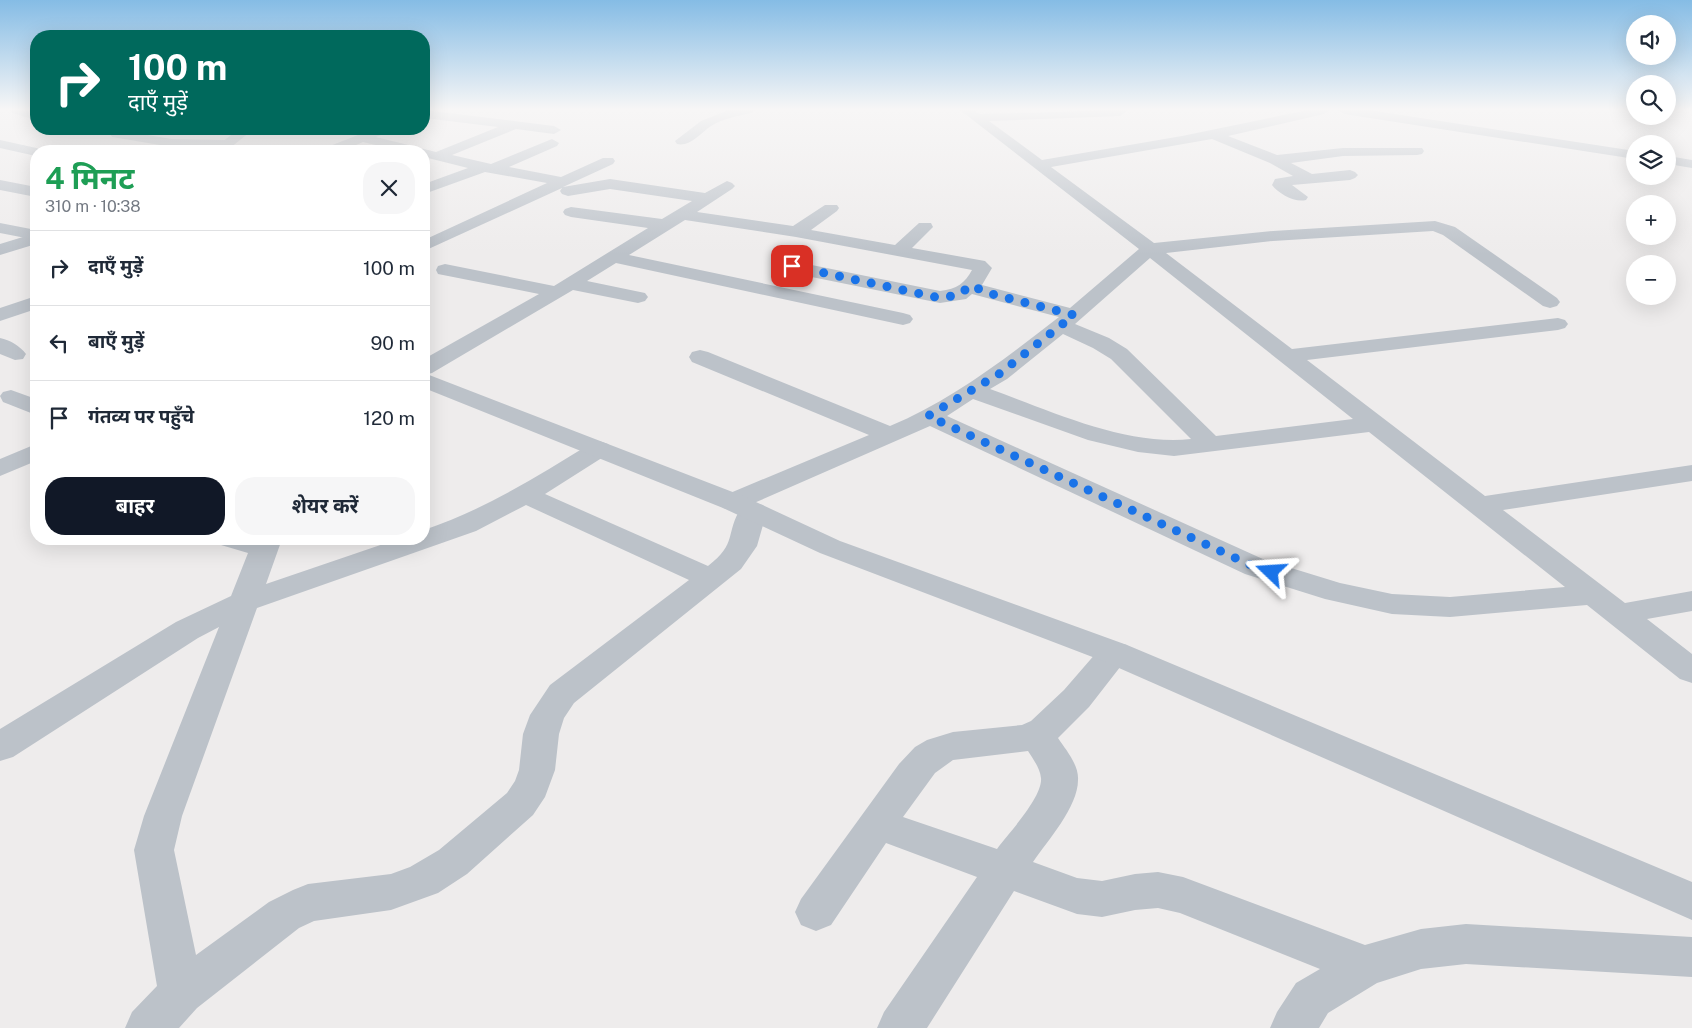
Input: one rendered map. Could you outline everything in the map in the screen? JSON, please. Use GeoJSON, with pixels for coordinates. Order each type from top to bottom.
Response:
{"type":"FeatureCollection","features":[{"type":"Feature","properties":{"kind":"street"},"geometry":{"type":"LineString","coordinates":[[451,158],[556,185],[575,192],[595,185],[610,184],[707,198]]}},
{"type":"Feature","properties":{"kind":"street"},"geometry":{"type":"LineString","coordinates":[[430,187],[488,168],[508,158]]}},
{"type":"Feature","properties":{"kind":"street"},"geometry":{"type":"LineString","coordinates":[[1029,158],[1150,249],[1692,671]]}},
{"type":"Feature","properties":{"kind":"street"},"geometry":{"type":"LineString","coordinates":[[1038,165],[1079,158]]}},
{"type":"Feature","properties":{"kind":"street"},"geometry":{"type":"LineString","coordinates":[[1270,158],[1310,179]]}},
{"type":"Feature","properties":{"kind":"street"},"geometry":{"type":"LineString","coordinates":[[1275,160],[1292,158]]}},
{"type":"Feature","properties":{"kind":"street"},"geometry":{"type":"LineString","coordinates":[[430,243],[608,161]]}},
{"type":"Feature","properties":{"kind":"street"},"geometry":{"type":"LineString","coordinates":[[1676,161],[1692,164]]}},
{"type":"Feature","properties":{"kind":"street"},"geometry":{"type":"LineString","coordinates":[[1300,197],[1280,185],[1280,182],[1350,176]]}},
{"type":"Feature","properties":{"kind":"street"},"geometry":{"type":"LineString","coordinates":[[0,185],[30,191]]}},
{"type":"Feature","properties":{"kind":"street"},"geometry":{"type":"LineString","coordinates":[[430,365],[564,288],[727,186]]}},
{"type":"Feature","properties":{"kind":"street"},"geometry":{"type":"LineString","coordinates":[[796,232],[830,208]]}},
{"type":"Feature","properties":{"kind":"street"},"geometry":{"type":"LineString","coordinates":[[571,212],[665,225]]}},
{"type":"Feature","properties":{"kind":"street"},"geometry":{"type":"LineString","coordinates":[[681,214],[796,232],[978,265],[983,268],[972,285],[958,295],[940,298],[792,266]]}},
{"type":"Feature","properties":{"kind":"street"},"geometry":{"type":"LineString","coordinates":[[743,506],[928,416],[999,374],[1067,320],[1150,249],[1273,236],[1435,226],[1449,231],[1550,302]]}},
{"type":"Feature","properties":{"kind":"street"},"geometry":{"type":"LineString","coordinates":[[898,251],[925,227]]}},
{"type":"Feature","properties":{"kind":"street"},"geometry":{"type":"LineString","coordinates":[[0,228],[30,235]]}},
{"type":"Feature","properties":{"kind":"street"},"geometry":{"type":"LineString","coordinates":[[0,250],[30,238]]}},
{"type":"Feature","properties":{"kind":"street"},"geometry":{"type":"LineString","coordinates":[[612,257],[902,319]]}},
{"type":"Feature","properties":{"kind":"street"},"geometry":{"type":"LineString","coordinates":[[445,270],[638,297]]}},
{"type":"Feature","properties":{"kind":"street"},"geometry":{"type":"LineString","coordinates":[[972,285],[984,292],[1067,320],[1119,354],[1210,444]]}},
{"type":"Feature","properties":{"kind":"street"},"geometry":{"type":"LineString","coordinates":[[0,315],[30,304]]}},
{"type":"Feature","properties":{"kind":"street"},"geometry":{"type":"LineString","coordinates":[[1287,356],[1558,324]]}},
{"type":"Feature","properties":{"kind":"street"},"geometry":{"type":"LineString","coordinates":[[700,357],[891,435]]}},
{"type":"Feature","properties":{"kind":"street"},"geometry":{"type":"LineString","coordinates":[[430,382],[743,506],[830,547],[1115,653],[1692,901]]}},
{"type":"Feature","properties":{"kind":"street"},"geometry":{"type":"LineString","coordinates":[[972,390],[1097,435],[1138,445],[1174,448],[1374,424]]}},
{"type":"Feature","properties":{"kind":"street"},"geometry":{"type":"LineString","coordinates":[[11,397],[30,405]]}},
{"type":"Feature","properties":{"kind":"street"},"geometry":{"type":"LineString","coordinates":[[928,416],[1255,567],[1336,592],[1392,604],[1450,607],[1594,595]]}},
{"type":"Feature","properties":{"kind":"street"},"geometry":{"type":"LineString","coordinates":[[430,537],[466,524],[525,495],[599,449]]}},
{"type":"Feature","properties":{"kind":"street"},"geometry":{"type":"LineString","coordinates":[[0,468],[30,455]]}},
{"type":"Feature","properties":{"kind":"street"},"geometry":{"type":"LineString","coordinates":[[1479,505],[1692,474]]}},
{"type":"Feature","properties":{"kind":"street"},"geometry":{"type":"LineString","coordinates":[[525,495],[711,579]]}},
{"type":"Feature","properties":{"kind":"street"},"geometry":{"type":"LineString","coordinates":[[148,1028],[181,993],[284,915],[308,903],[391,892],[424,880],[453,862],[520,804],[532,786],[538,770],[543,728],[547,715],[562,694],[731,563],[743,546],[743,506]]}},
{"type":"Feature","properties":{"kind":"street"},"geometry":{"type":"LineString","coordinates":[[181,993],[154,850],[163,816],[244,602],[254,545]]}},
{"type":"Feature","properties":{"kind":"street"},"geometry":{"type":"LineString","coordinates":[[0,747],[187,630],[244,602],[406,545]]}},
{"type":"Feature","properties":{"kind":"street"},"geometry":{"type":"LineString","coordinates":[[1619,614],[1692,601]]}},
{"type":"Feature","properties":{"kind":"street"},"geometry":{"type":"LineString","coordinates":[[816,912],[912,774],[927,758],[946,748],[1020,739],[1036,735],[1052,724],[1115,653]]}},
{"type":"Feature","properties":{"kind":"street"},"geometry":{"type":"LineString","coordinates":[[900,1028],[1005,870],[1056,798],[1060,779],[1055,762],[1036,735]]}},
{"type":"Feature","properties":{"kind":"street"},"geometry":{"type":"LineString","coordinates":[[878,824],[1077,896],[1102,899],[1135,892],[1158,890],[1183,895],[1365,966]]}},
{"type":"Feature","properties":{"kind":"street"},"geometry":{"type":"LineString","coordinates":[[1293,1028],[1312,998],[1365,966],[1421,949],[1466,944],[1692,957]]}},
{"type":"Feature","properties":{"kind":"route"},"geometry":{"type":"LineString","coordinates":[[792,266],[940,298],[950,298],[958,295],[972,285],[975,289],[984,292],[1074,315],[999,374],[928,416],[1255,567],[1271,572]]}}]}
